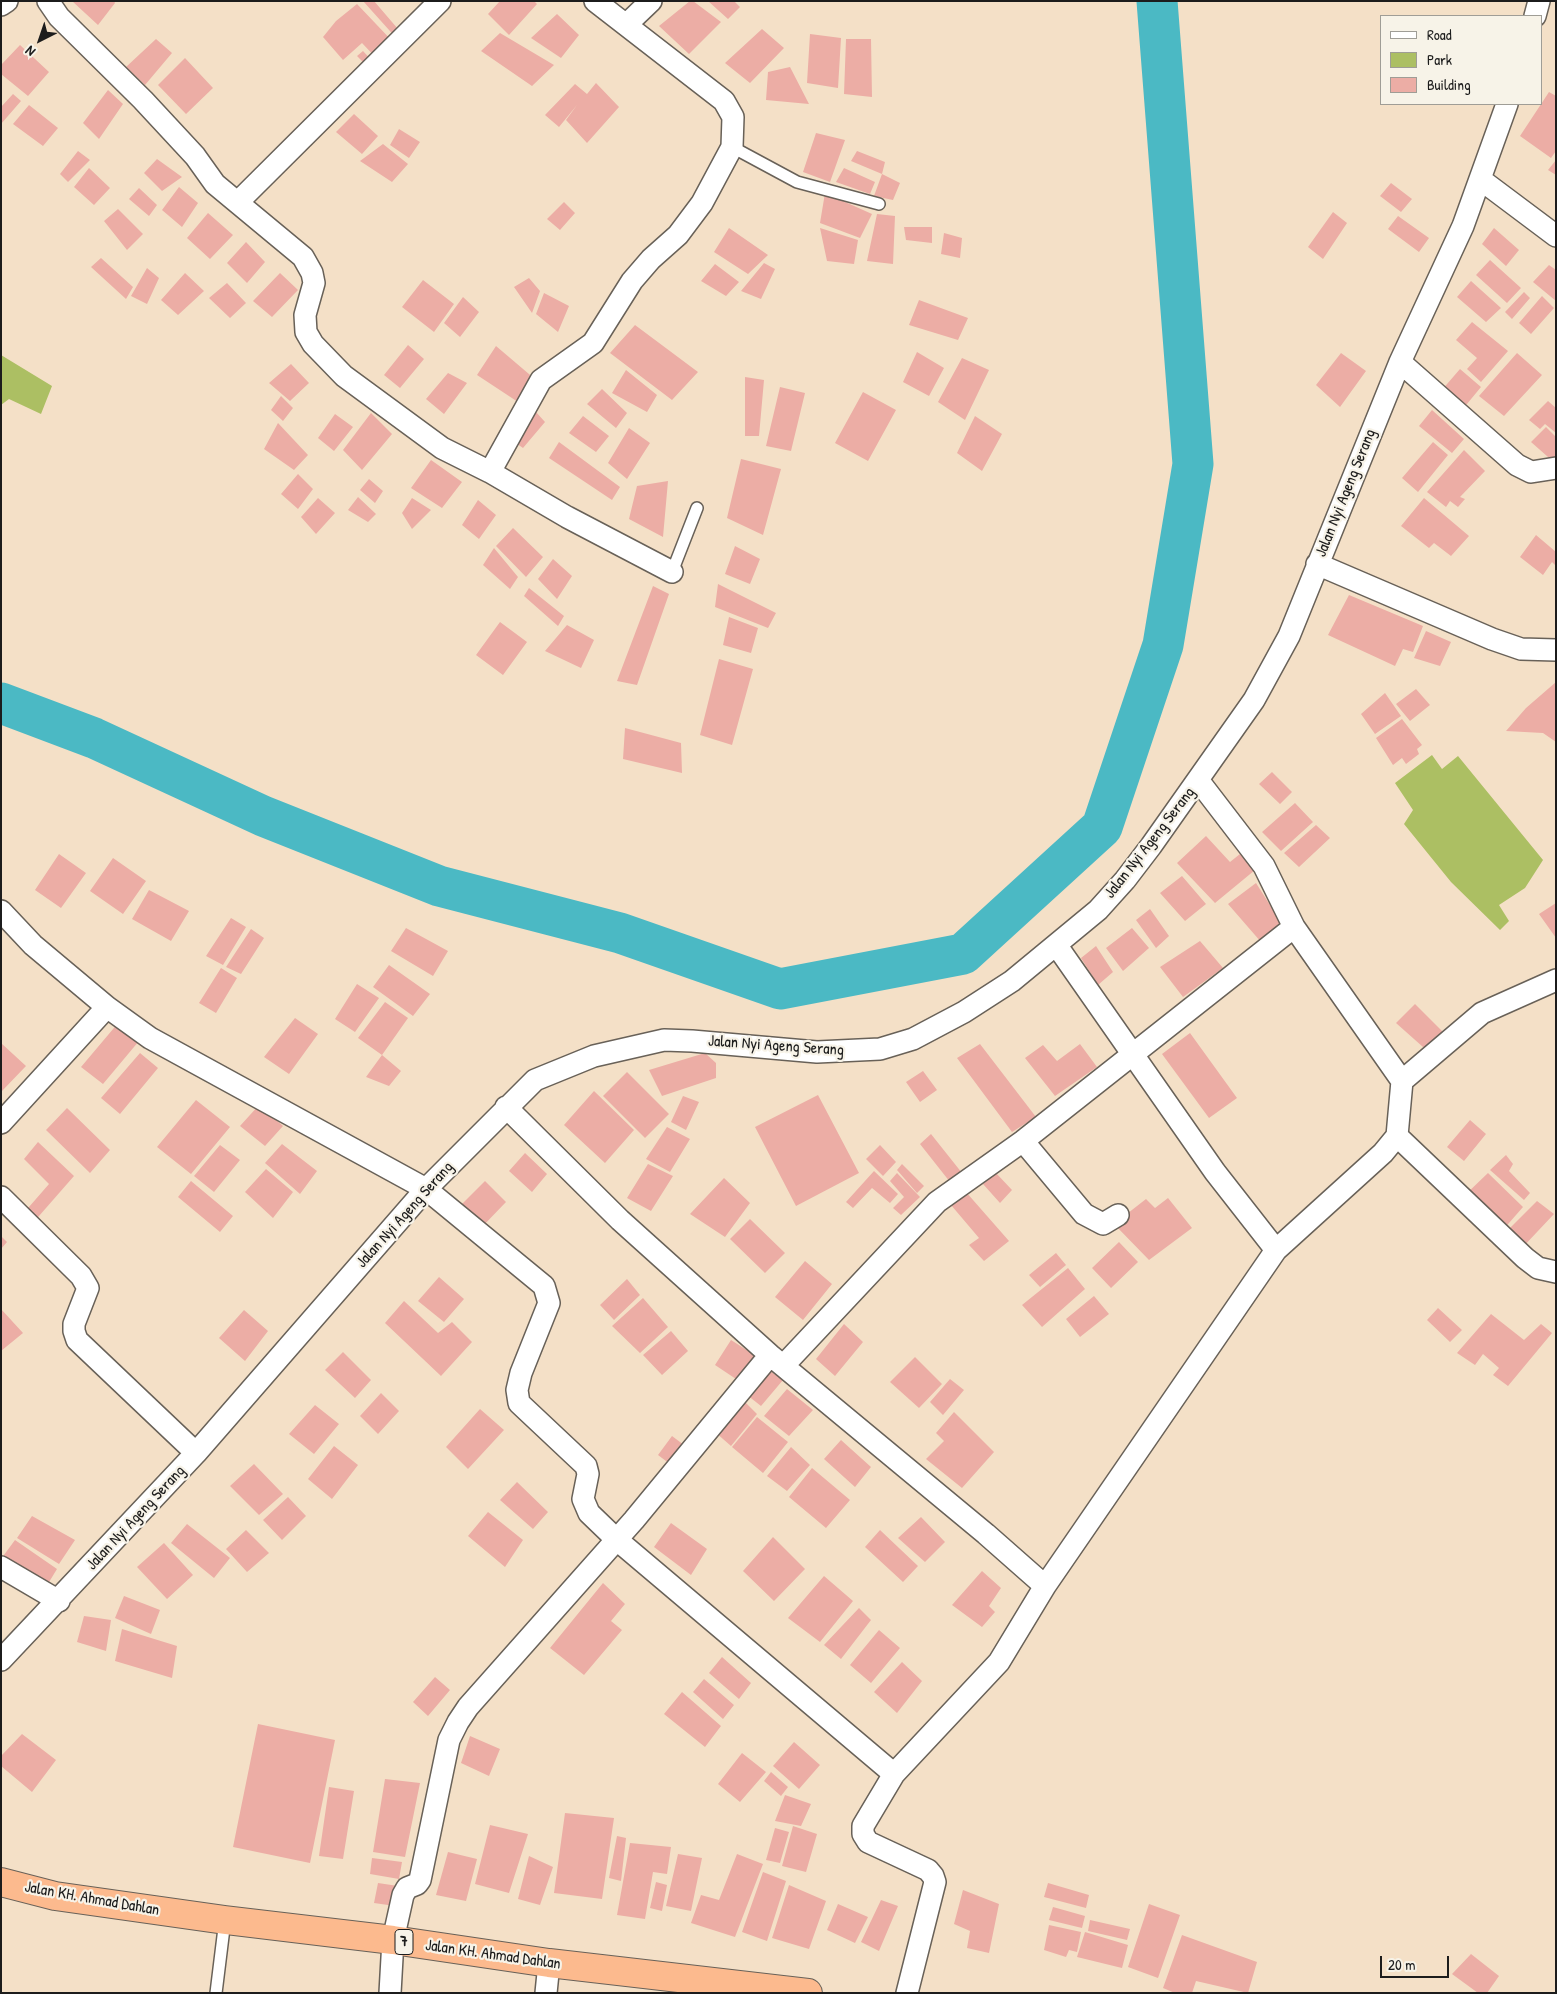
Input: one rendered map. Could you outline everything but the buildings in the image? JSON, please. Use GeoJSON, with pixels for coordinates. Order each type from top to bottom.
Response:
{"type":"FeatureCollection","features":[{"type":"Feature","properties":{"kind":"highway","name":"Jalan KH. Ahmad Dahlan"},"geometry":{"type":"LineString","coordinates":[[1,1882],[55,1896],[224,1920],[393,1940],[549,1963],[808,1993]]}},
{"type":"Feature","properties":{"kind":"street"},"geometry":{"type":"LineString","coordinates":[[1,5],[6,1]]}},
{"type":"Feature","properties":{"kind":"street"},"geometry":{"type":"LineString","coordinates":[[238,202],[440,1]]}},
{"type":"Feature","properties":{"kind":"street"},"geometry":{"type":"LineString","coordinates":[[490,472],[541,380],[593,343],[632,281],[651,259],[678,235],[702,203],[732,147],[733,116],[724,102],[627,24],[595,1]]}},
{"type":"Feature","properties":{"kind":"street"},"geometry":{"type":"LineString","coordinates":[[627,24],[651,1]]}},
{"type":"Feature","properties":{"kind":"street"},"geometry":{"type":"LineString","coordinates":[[1535,15],[1539,1]]}},
{"type":"Feature","properties":{"kind":"street"},"geometry":{"type":"LineString","coordinates":[[45,2],[143,100],[188,149],[215,184],[303,257],[309,265],[314,283],[304,322],[306,332],[319,350],[344,376],[442,448],[490,472],[567,518],[672,572]]}},
{"type":"Feature","properties":{"kind":"street","name":"Jalan Nyi Ageng Serang"},"geometry":{"type":"LineString","coordinates":[[1,1660],[59,1601],[196,1454],[426,1189],[535,1080],[594,1056],[654,1042],[692,1041],[817,1052],[880,1049],[913,1039],[964,1012],[1012,982],[1098,910],[1125,880],[1254,700],[1289,636],[1400,362],[1463,226],[1507,105]]}},
{"type":"Feature","properties":{"kind":"street"},"geometry":{"type":"LineString","coordinates":[[1480,179],[1556,236]]}},
{"type":"Feature","properties":{"kind":"street"},"geometry":{"type":"LineString","coordinates":[[1400,362],[1517,465],[1531,472],[1556,468]]}},
{"type":"Feature","properties":{"kind":"street"},"geometry":{"type":"LineString","coordinates":[[1317,564],[1492,639],[1522,648],[1556,650]]}},
{"type":"Feature","properties":{"kind":"street"},"geometry":{"type":"LineString","coordinates":[[907,1993],[934,1882],[933,1876],[928,1870],[868,1842],[863,1834],[863,1826],[894,1774],[999,1662],[1045,1586],[1276,1250],[1383,1153],[1398,1136],[1402,1081],[1294,927],[1264,866],[1198,780]]}},
{"type":"Feature","properties":{"kind":"street"},"geometry":{"type":"LineString","coordinates":[[1,911],[33,945],[107,1007],[150,1038],[426,1189],[544,1286],[549,1303],[521,1373],[517,1390],[519,1403],[586,1466],[588,1474],[583,1490],[586,1506],[597,1521],[616,1539],[894,1774]]}},
{"type":"Feature","properties":{"kind":"street"},"geometry":{"type":"LineString","coordinates":[[390,1993],[393,1940],[403,1895],[407,1888],[417,1884],[420,1880],[450,1740],[458,1722],[468,1707],[777,1360],[938,1202],[1023,1141],[1294,927]]}},
{"type":"Feature","properties":{"kind":"street"},"geometry":{"type":"LineString","coordinates":[[1056,946],[1215,1172],[1276,1250]]}},
{"type":"Feature","properties":{"kind":"street"},"geometry":{"type":"LineString","coordinates":[[1402,1081],[1482,1013],[1556,980]]}},
{"type":"Feature","properties":{"kind":"street"},"geometry":{"type":"LineString","coordinates":[[1,1123],[107,1007]]}},
{"type":"Feature","properties":{"kind":"street"},"geometry":{"type":"LineString","coordinates":[[506,1107],[620,1220],[777,1360],[986,1534],[1045,1586]]}},
{"type":"Feature","properties":{"kind":"street"},"geometry":{"type":"LineString","coordinates":[[1398,1136],[1525,1258],[1538,1268],[1556,1272]]}},
{"type":"Feature","properties":{"kind":"street"},"geometry":{"type":"LineString","coordinates":[[1023,1141],[1084,1214],[1103,1224],[1118,1215]]}},
{"type":"Feature","properties":{"kind":"street"},"geometry":{"type":"LineString","coordinates":[[1,1197],[81,1276],[88,1288],[74,1324],[74,1331],[78,1340],[196,1454]]}},
{"type":"Feature","properties":{"kind":"street"},"geometry":{"type":"LineString","coordinates":[[1,1567],[59,1601]]}},
{"type":"Feature","properties":{"kind":"street"},"geometry":{"type":"LineString","coordinates":[[546,1993],[549,1963]]}},
{"type":"Feature","properties":{"kind":"lane"},"geometry":{"type":"LineString","coordinates":[[732,147],[797,182],[879,204]]}},
{"type":"Feature","properties":{"kind":"lane"},"geometry":{"type":"LineString","coordinates":[[672,572],[697,508]]}},
{"type":"Feature","properties":{"kind":"lane"},"geometry":{"type":"LineString","coordinates":[[216,1993],[224,1920]]}},
{"type":"Feature","properties":{"kind":"green space"},"geometry":{"type":"Polygon","coordinates":[[[1,355],[52,386],[41,414],[9,399],[1,405],[1,355]]]}},
{"type":"Feature","properties":{"kind":"green space"},"geometry":{"type":"Polygon","coordinates":[[[1432,755],[1442,769],[1458,756],[1543,860],[1525,888],[1499,905],[1509,921],[1500,930],[1451,882],[1404,824],[1413,810],[1395,783],[1432,755]]]}},
{"type":"Feature","properties":{"kind":"waterway"},"geometry":{"type":"LineString","coordinates":[[1,703],[94,738],[263,816],[439,886],[620,933],[780,989],[963,954],[1102,827],[1163,645],[1193,464],[1157,1]]}}]}
